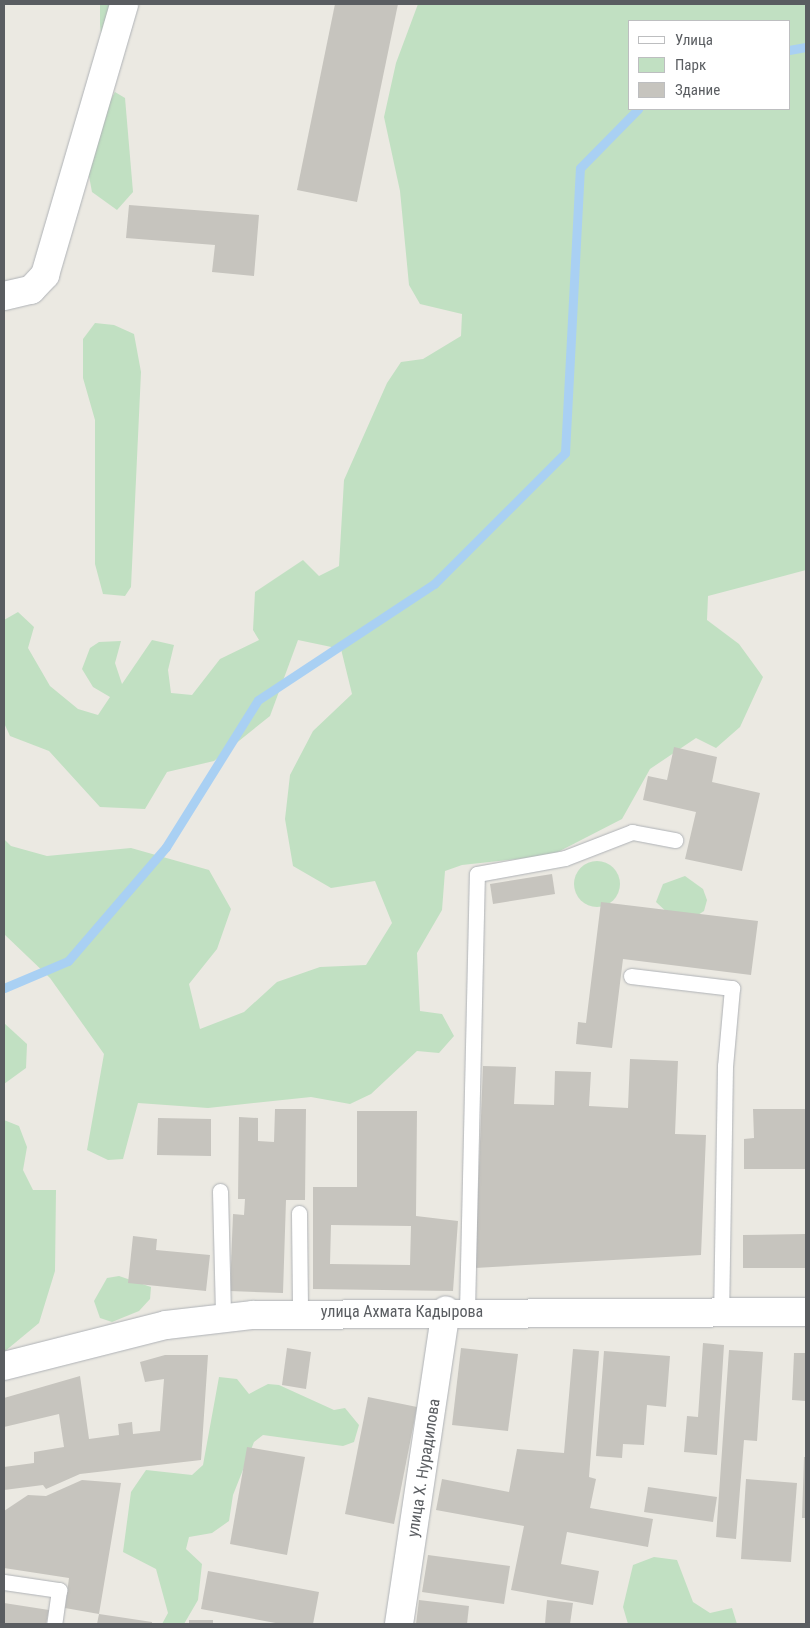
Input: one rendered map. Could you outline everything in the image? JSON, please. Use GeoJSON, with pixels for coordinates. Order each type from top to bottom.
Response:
{"type":"FeatureCollection","features":[{"type":"Feature","properties":{"kind":"street"},"geometry":{"type":"LineString","coordinates":[[4,296],[32,290],[45,275],[124,4]]}},
{"type":"Feature","properties":{"kind":"street","name":"улица Ахмата Кадырова"},"geometry":{"type":"LineString","coordinates":[[4,1366],[97,1340],[223,1317],[300,1313],[457,1311],[806,1312]]}},
{"type":"Feature","properties":{"kind":"street","name":"улица Х. Нурадилова"},"geometry":{"type":"LineString","coordinates":[[399,1624],[457,1311]]}},
{"type":"Feature","properties":{"kind":"lane"},"geometry":{"type":"LineString","coordinates":[[457,1311],[477,874],[565,858],[632,832],[675,840]]}},
{"type":"Feature","properties":{"kind":"lane"},"geometry":{"type":"LineString","coordinates":[[631,976],[732,988],[725,1066],[720,1311]]}},
{"type":"Feature","properties":{"kind":"lane"},"geometry":{"type":"LineString","coordinates":[[220,1191],[223,1317]]}},
{"type":"Feature","properties":{"kind":"lane"},"geometry":{"type":"LineString","coordinates":[[299,1213],[300,1313]]}},
{"type":"Feature","properties":{"kind":"lane"},"geometry":{"type":"LineString","coordinates":[[4,1582],[59,1590],[54,1624]]}},
{"type":"Feature","properties":{"kind":"green space"},"geometry":{"type":"Polygon","coordinates":[[[100,4],[123,4],[102,41],[100,25],[100,4]]]}},
{"type":"Feature","properties":{"kind":"green space"},"geometry":{"type":"Polygon","coordinates":[[[418,4],[806,4],[806,570],[708,596],[707,620],[739,644],[763,677],[740,727],[716,748],[696,738],[650,769],[622,819],[552,855],[462,865],[445,871],[442,910],[417,953],[420,1011],[442,1014],[454,1036],[439,1053],[417,1051],[371,1094],[350,1104],[311,1097],[208,1108],[138,1103],[123,1159],[108,1160],[87,1150],[104,1054],[50,978],[4,934],[4,839],[11,846],[47,856],[131,848],[209,870],[231,909],[217,949],[189,984],[200,1029],[244,1012],[277,982],[320,967],[366,965],[392,923],[375,881],[331,888],[293,866],[285,819],[290,775],[313,731],[352,694],[341,649],[298,640],[270,716],[214,761],[167,772],[145,809],[100,807],[49,751],[10,736],[4,723],[4,620],[18,612],[34,627],[28,648],[50,686],[78,709],[98,715],[110,697],[93,687],[82,669],[90,648],[99,642],[121,641],[115,663],[122,684],[152,640],[174,645],[168,670],[171,693],[192,695],[220,659],[259,640],[253,630],[255,592],[303,560],[319,576],[339,566],[344,480],[387,383],[401,362],[423,359],[461,336],[462,314],[420,304],[409,285],[400,191],[384,117],[396,63],[418,4]]]}},
{"type":"Feature","properties":{"kind":"green space"},"geometry":{"type":"Polygon","coordinates":[[[115,92],[125,98],[133,192],[117,210],[92,192],[84,149],[115,92]]]}},
{"type":"Feature","properties":{"kind":"green space"},"geometry":{"type":"Polygon","coordinates":[[[95,323],[114,325],[134,334],[141,372],[131,587],[125,596],[103,594],[95,564],[95,420],[83,378],[83,339],[95,323]]]}},
{"type":"Feature","properties":{"kind":"green space"},"geometry":{"type":"Polygon","coordinates":[[[597,861],[610,865],[616,871],[620,884],[616,897],[610,903],[597,907],[584,903],[578,897],[574,884],[578,871],[584,865],[597,861]]]}},
{"type":"Feature","properties":{"kind":"green space"},"geometry":{"type":"Polygon","coordinates":[[[685,876],[703,889],[707,900],[704,911],[695,917],[670,915],[656,902],[663,884],[685,876]]]}},
{"type":"Feature","properties":{"kind":"green space"},"geometry":{"type":"Polygon","coordinates":[[[4,1023],[27,1044],[26,1068],[4,1084],[4,1023]]]}},
{"type":"Feature","properties":{"kind":"green space"},"geometry":{"type":"Polygon","coordinates":[[[4,1120],[19,1126],[27,1147],[23,1170],[33,1190],[56,1190],[55,1271],[39,1323],[4,1352],[4,1120]]]}},
{"type":"Feature","properties":{"kind":"green space"},"geometry":{"type":"Polygon","coordinates":[[[119,1276],[151,1287],[150,1299],[139,1311],[112,1322],[100,1318],[94,1301],[107,1278],[119,1276]]]}},
{"type":"Feature","properties":{"kind":"green space"},"geometry":{"type":"Polygon","coordinates":[[[219,1377],[237,1379],[249,1394],[268,1384],[279,1385],[334,1410],[345,1408],[359,1425],[354,1442],[343,1446],[263,1435],[254,1442],[233,1495],[229,1521],[212,1533],[189,1537],[186,1549],[202,1564],[198,1600],[184,1624],[162,1624],[168,1613],[156,1569],[123,1552],[131,1492],[146,1470],[192,1475],[203,1465],[219,1377]]]}},
{"type":"Feature","properties":{"kind":"green space"},"geometry":{"type":"Polygon","coordinates":[[[654,1557],[677,1560],[693,1602],[710,1613],[732,1608],[737,1624],[628,1624],[623,1607],[633,1565],[654,1557]]]}},
{"type":"Feature","properties":{"kind":"building"},"geometry":{"type":"Polygon","coordinates":[[[335,4],[398,4],[357,202],[297,190],[335,4]]]}},
{"type":"Feature","properties":{"kind":"building"},"geometry":{"type":"Polygon","coordinates":[[[129,205],[259,215],[254,276],[212,272],[215,245],[126,238],[129,205]]]}},
{"type":"Feature","properties":{"kind":"building"},"geometry":{"type":"Polygon","coordinates":[[[674,747],[717,757],[712,782],[760,793],[742,871],[685,859],[696,812],[643,800],[648,776],[667,780],[674,747]]]}},
{"type":"Feature","properties":{"kind":"building"},"geometry":{"type":"Polygon","coordinates":[[[552,874],[555,894],[493,904],[490,884],[552,874]]]}},
{"type":"Feature","properties":{"kind":"building"},"geometry":{"type":"Polygon","coordinates":[[[601,902],[758,921],[751,975],[623,959],[612,1048],[576,1044],[578,1022],[586,1023],[601,902]]]}},
{"type":"Feature","properties":{"kind":"building"},"geometry":{"type":"Polygon","coordinates":[[[630,1059],[678,1061],[675,1134],[706,1135],[701,1255],[475,1268],[483,1066],[516,1067],[514,1104],[554,1105],[555,1071],[591,1072],[589,1106],[628,1108],[630,1059]]]}},
{"type":"Feature","properties":{"kind":"building"},"geometry":{"type":"Polygon","coordinates":[[[275,1109],[306,1109],[305,1200],[286,1200],[283,1293],[230,1291],[233,1214],[244,1215],[245,1199],[238,1199],[239,1117],[258,1118],[258,1141],[274,1142],[275,1109]]]}},
{"type":"Feature","properties":{"kind":"building"},"geometry":{"type":"Polygon","coordinates":[[[753,1109],[806,1109],[806,1169],[744,1169],[744,1139],[754,1138],[753,1109]]]}},
{"type":"Feature","properties":{"kind":"building"},"geometry":{"type":"Polygon","coordinates":[[[357,1111],[417,1111],[416,1216],[458,1221],[453,1291],[313,1289],[313,1187],[357,1187],[357,1111]],[[331,1225],[330,1264],[410,1265],[411,1226],[331,1225]]]}},
{"type":"Feature","properties":{"kind":"building"},"geometry":{"type":"Polygon","coordinates":[[[158,1118],[211,1119],[211,1156],[157,1155],[158,1118]]]}},
{"type":"Feature","properties":{"kind":"building"},"geometry":{"type":"Polygon","coordinates":[[[806,1234],[806,1268],[743,1268],[743,1235],[806,1234]]]}},
{"type":"Feature","properties":{"kind":"building"},"geometry":{"type":"Polygon","coordinates":[[[133,1236],[157,1239],[156,1250],[210,1255],[206,1291],[128,1283],[133,1236]]]}},
{"type":"Feature","properties":{"kind":"building"},"geometry":{"type":"Polygon","coordinates":[[[703,1343],[724,1345],[717,1455],[684,1452],[687,1416],[698,1417],[703,1343]]]}},
{"type":"Feature","properties":{"kind":"building"},"geometry":{"type":"Polygon","coordinates":[[[287,1348],[311,1352],[306,1389],[282,1385],[287,1348]]]}},
{"type":"Feature","properties":{"kind":"building"},"geometry":{"type":"Polygon","coordinates":[[[461,1348],[518,1354],[508,1431],[452,1425],[461,1348]]]}},
{"type":"Feature","properties":{"kind":"building"},"geometry":{"type":"Polygon","coordinates":[[[573,1349],[599,1351],[589,1477],[596,1479],[590,1508],[653,1519],[648,1547],[567,1532],[561,1564],[599,1571],[593,1605],[511,1590],[524,1526],[436,1510],[442,1479],[509,1492],[517,1449],[564,1453],[573,1349]]]}},
{"type":"Feature","properties":{"kind":"building"},"geometry":{"type":"Polygon","coordinates":[[[729,1350],[763,1352],[757,1441],[744,1440],[736,1539],[716,1537],[729,1350]]]}},
{"type":"Feature","properties":{"kind":"building"},"geometry":{"type":"Polygon","coordinates":[[[604,1351],[670,1356],[666,1407],[647,1405],[644,1445],[623,1444],[622,1458],[596,1456],[604,1351]]]}},
{"type":"Feature","properties":{"kind":"building"},"geometry":{"type":"Polygon","coordinates":[[[794,1353],[806,1353],[806,1401],[792,1400],[794,1353]]]}},
{"type":"Feature","properties":{"kind":"building"},"geometry":{"type":"Polygon","coordinates":[[[165,1355],[208,1355],[201,1460],[80,1474],[46,1489],[43,1485],[4,1490],[4,1467],[34,1463],[34,1452],[64,1447],[59,1414],[4,1427],[4,1398],[80,1376],[89,1439],[119,1435],[118,1424],[132,1422],[133,1434],[160,1431],[164,1379],[145,1382],[140,1362],[165,1355]]]}},
{"type":"Feature","properties":{"kind":"building"},"geometry":{"type":"Polygon","coordinates":[[[368,1397],[417,1407],[394,1524],[345,1514],[368,1397]]]}},
{"type":"Feature","properties":{"kind":"building"},"geometry":{"type":"Polygon","coordinates":[[[247,1447],[305,1457],[287,1555],[230,1544],[247,1447]]]}},
{"type":"Feature","properties":{"kind":"building"},"geometry":{"type":"Polygon","coordinates":[[[804,1457],[806,1457],[806,1518],[802,1518],[804,1457]]]}},
{"type":"Feature","properties":{"kind":"building"},"geometry":{"type":"Polygon","coordinates":[[[746,1479],[797,1483],[791,1562],[741,1559],[746,1479]]]}},
{"type":"Feature","properties":{"kind":"building"},"geometry":{"type":"Polygon","coordinates":[[[82,1480],[121,1483],[99,1614],[65,1608],[69,1578],[4,1568],[4,1511],[28,1495],[46,1496],[82,1480]]]}},
{"type":"Feature","properties":{"kind":"building"},"geometry":{"type":"Polygon","coordinates":[[[648,1487],[717,1497],[713,1522],[644,1512],[648,1487]]]}},
{"type":"Feature","properties":{"kind":"building"},"geometry":{"type":"Polygon","coordinates":[[[428,1555],[510,1566],[504,1604],[422,1592],[428,1555]]]}},
{"type":"Feature","properties":{"kind":"building"},"geometry":{"type":"Polygon","coordinates":[[[208,1571],[319,1592],[313,1624],[281,1624],[201,1609],[208,1571]]]}},
{"type":"Feature","properties":{"kind":"building"},"geometry":{"type":"Polygon","coordinates":[[[419,1600],[469,1606],[467,1624],[416,1624],[419,1600]]]}},
{"type":"Feature","properties":{"kind":"building"},"geometry":{"type":"Polygon","coordinates":[[[547,1600],[573,1603],[570,1624],[545,1624],[547,1600]]]}},
{"type":"Feature","properties":{"kind":"building"},"geometry":{"type":"Polygon","coordinates":[[[4,1603],[49,1610],[46,1624],[4,1624],[4,1603]]]}},
{"type":"Feature","properties":{"kind":"building"},"geometry":{"type":"Polygon","coordinates":[[[99,1614],[152,1622],[152,1624],[97,1624],[99,1614]]]}},
{"type":"Feature","properties":{"kind":"building"},"geometry":{"type":"Polygon","coordinates":[[[189,1620],[213,1620],[213,1624],[189,1624],[189,1620]]]}},
{"type":"Feature","properties":{"kind":"waterway"},"geometry":{"type":"LineString","coordinates":[[790,50],[806,47]]}},
{"type":"Feature","properties":{"kind":"waterway"},"geometry":{"type":"LineString","coordinates":[[4,988],[68,961],[166,847],[258,700],[434,584],[565,453],[580,168],[637,110]]}}]}
